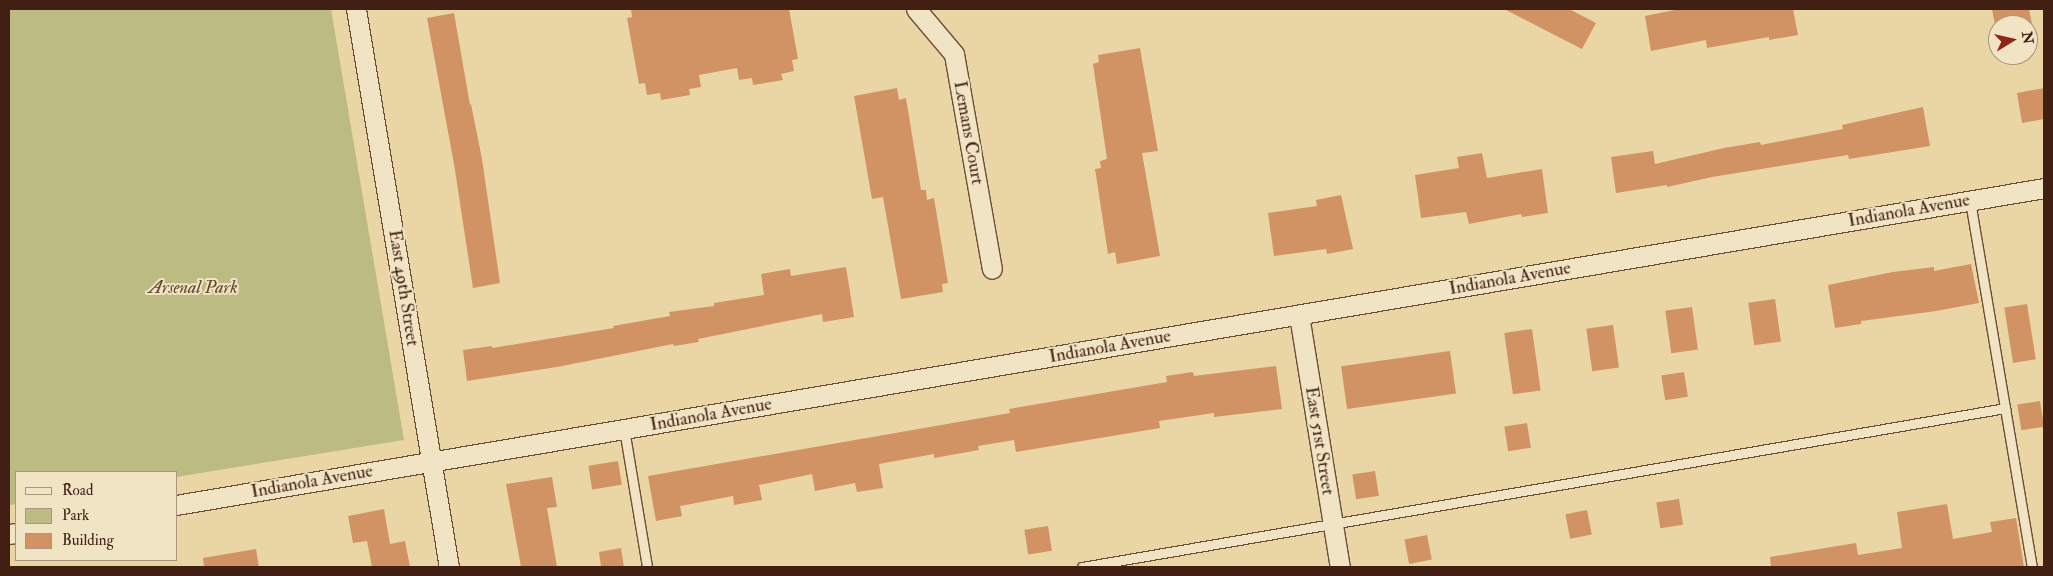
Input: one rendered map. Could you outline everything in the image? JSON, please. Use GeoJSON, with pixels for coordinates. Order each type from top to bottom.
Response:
{"type":"FeatureCollection","features":[{"type":"Feature","properties":{"kind":"street","name":"East 49th Street"},"geometry":{"type":"LineString","coordinates":[[356,9],[449,567]]}},
{"type":"Feature","properties":{"kind":"street","name":"Lemans Court"},"geometry":{"type":"LineString","coordinates":[[916,9],[954,54],[992,269]]}},
{"type":"Feature","properties":{"kind":"street","name":"Indianola Avenue"},"geometry":{"type":"LineString","coordinates":[[178,505],[2044,188]]}},
{"type":"Feature","properties":{"kind":"street","name":"East 51st Street"},"geometry":{"type":"LineString","coordinates":[[1299,315],[1340,567]]}},
{"type":"Feature","properties":{"kind":"lane"},"geometry":{"type":"LineString","coordinates":[[1970,201],[2032,567]]}},
{"type":"Feature","properties":{"kind":"lane"},"geometry":{"type":"LineString","coordinates":[[1082,567],[2005,408]]}},
{"type":"Feature","properties":{"kind":"lane"},"geometry":{"type":"LineString","coordinates":[[624,429],[646,567]]}},
{"type":"Feature","properties":{"kind":"green space","name":"Arsenal Park"},"geometry":{"type":"Polygon","coordinates":[[[9,9],[331,9],[404,440],[178,477],[178,471],[15,471],[15,504],[9,505],[9,9]]]}},
{"type":"Feature","properties":{"kind":"building"},"geometry":{"type":"Polygon","coordinates":[[[631,9],[789,9],[798,59],[792,60],[794,71],[781,74],[783,80],[753,85],[752,78],[739,80],[737,68],[699,75],[701,87],[689,89],[690,95],[661,100],[660,93],[647,95],[645,83],[639,84],[627,18],[632,17],[631,9]]]}},
{"type":"Feature","properties":{"kind":"building"},"geometry":{"type":"Polygon","coordinates":[[[1504,9],[1569,9],[1596,23],[1582,49],[1504,9]]]}},
{"type":"Feature","properties":{"kind":"building"},"geometry":{"type":"Polygon","coordinates":[[[1680,9],[1793,9],[1798,35],[1769,40],[1769,37],[1707,48],[1706,40],[1651,51],[1645,16],[1680,9]]]}},
{"type":"Feature","properties":{"kind":"building"},"geometry":{"type":"Polygon","coordinates":[[[1992,9],[2029,9],[2030,15],[1993,15],[1992,9]]]}},
{"type":"Feature","properties":{"kind":"building"},"geometry":{"type":"Polygon","coordinates":[[[454,13],[470,105],[482,159],[500,283],[473,288],[454,164],[427,18],[454,13]]]}},
{"type":"Feature","properties":{"kind":"building"},"geometry":{"type":"Polygon","coordinates":[[[1140,48],[1158,151],[1142,153],[1160,256],[1117,264],[1115,252],[1108,254],[1095,169],[1101,168],[1100,161],[1107,159],[1093,64],[1099,62],[1098,55],[1140,48]]]}},
{"type":"Feature","properties":{"kind":"building"},"geometry":{"type":"Polygon","coordinates":[[[897,88],[899,100],[906,98],[921,190],[926,190],[927,200],[934,198],[948,283],[942,284],[943,292],[901,299],[883,197],[872,199],[854,96],[897,88]]]}},
{"type":"Feature","properties":{"kind":"building"},"geometry":{"type":"Polygon","coordinates":[[[2044,88],[2044,119],[2022,123],[2017,93],[2044,88]]]}},
{"type":"Feature","properties":{"kind":"building"},"geometry":{"type":"Polygon","coordinates":[[[1923,107],[1930,146],[1849,159],[1848,155],[1712,177],[1667,187],[1667,185],[1616,193],[1611,157],[1653,151],[1655,164],[1724,148],[1760,142],[1761,145],[1843,129],[1842,125],[1923,107]]]}},
{"type":"Feature","properties":{"kind":"building"},"geometry":{"type":"Polygon","coordinates":[[[1482,153],[1487,178],[1542,169],[1548,213],[1522,217],[1521,214],[1469,224],[1466,212],[1421,218],[1415,175],[1459,168],[1457,157],[1482,153]]]}},
{"type":"Feature","properties":{"kind":"building"},"geometry":{"type":"Polygon","coordinates":[[[1341,195],[1353,249],[1327,254],[1326,249],[1274,256],[1268,213],[1317,206],[1316,200],[1341,195]]]}},
{"type":"Feature","properties":{"kind":"building"},"geometry":{"type":"Polygon","coordinates":[[[1971,264],[1979,303],[1861,321],[1861,324],[1835,328],[1828,285],[1893,272],[1934,267],[1934,271],[1971,264]]]}},
{"type":"Feature","properties":{"kind":"building"},"geometry":{"type":"Polygon","coordinates":[[[846,267],[854,317],[823,322],[822,314],[698,339],[699,342],[674,346],[673,344],[557,367],[467,381],[463,350],[492,346],[492,348],[614,328],[613,326],[670,316],[669,312],[714,306],[714,303],[764,295],[761,274],[790,269],[791,276],[846,267]]]}},
{"type":"Feature","properties":{"kind":"building"},"geometry":{"type":"Polygon","coordinates":[[[1775,299],[1781,342],[1754,345],[1748,303],[1775,299]]]}},
{"type":"Feature","properties":{"kind":"building"},"geometry":{"type":"Polygon","coordinates":[[[2027,304],[2036,359],[2013,363],[2004,308],[2027,304]]]}},
{"type":"Feature","properties":{"kind":"building"},"geometry":{"type":"Polygon","coordinates":[[[1692,307],[1698,350],[1671,353],[1665,311],[1692,307]]]}},
{"type":"Feature","properties":{"kind":"building"},"geometry":{"type":"Polygon","coordinates":[[[1613,325],[1619,368],[1592,371],[1586,329],[1613,325]]]}},
{"type":"Feature","properties":{"kind":"building"},"geometry":{"type":"Polygon","coordinates":[[[1532,329],[1541,390],[1513,394],[1504,333],[1532,329]]]}},
{"type":"Feature","properties":{"kind":"building"},"geometry":{"type":"Polygon","coordinates":[[[1450,351],[1456,394],[1347,409],[1341,366],[1450,351]]]}},
{"type":"Feature","properties":{"kind":"building"},"geometry":{"type":"Polygon","coordinates":[[[1276,366],[1282,409],[1214,417],[1214,413],[1159,421],[1160,428],[1016,452],[1014,440],[978,446],[979,450],[934,458],[934,454],[879,464],[883,488],[857,492],[855,483],[815,491],[812,474],[759,485],[762,500],[734,505],[733,496],[680,506],[682,516],[656,521],[648,476],[1010,413],[1009,409],[1167,382],[1166,376],[1193,372],[1194,376],[1276,366]]]}},
{"type":"Feature","properties":{"kind":"building"},"geometry":{"type":"Polygon","coordinates":[[[1684,372],[1688,397],[1665,400],[1661,376],[1684,372]]]}},
{"type":"Feature","properties":{"kind":"building"},"geometry":{"type":"Polygon","coordinates":[[[2040,401],[2044,427],[2021,430],[2017,405],[2040,401]]]}},
{"type":"Feature","properties":{"kind":"building"},"geometry":{"type":"Polygon","coordinates":[[[1527,423],[1531,448],[1508,451],[1504,427],[1527,423]]]}},
{"type":"Feature","properties":{"kind":"building"},"geometry":{"type":"Polygon","coordinates":[[[618,461],[622,485],[592,489],[588,466],[618,461]]]}},
{"type":"Feature","properties":{"kind":"building"},"geometry":{"type":"Polygon","coordinates":[[[1375,471],[1379,496],[1356,499],[1352,475],[1375,471]]]}},
{"type":"Feature","properties":{"kind":"building"},"geometry":{"type":"Polygon","coordinates":[[[552,477],[557,507],[547,508],[557,567],[521,567],[506,484],[552,477]]]}},
{"type":"Feature","properties":{"kind":"building"},"geometry":{"type":"Polygon","coordinates":[[[1679,499],[1683,525],[1660,528],[1656,503],[1679,499]]]}},
{"type":"Feature","properties":{"kind":"building"},"geometry":{"type":"Polygon","coordinates":[[[1947,504],[1953,539],[1992,532],[1990,522],[2016,518],[2024,567],[1771,567],[1770,557],[1856,543],[1858,555],[1902,548],[1897,512],[1947,504]]]}},
{"type":"Feature","properties":{"kind":"building"},"geometry":{"type":"Polygon","coordinates":[[[384,509],[390,544],[405,541],[410,567],[372,567],[367,541],[353,543],[348,516],[384,509]]]}},
{"type":"Feature","properties":{"kind":"building"},"geometry":{"type":"Polygon","coordinates":[[[1587,510],[1592,535],[1570,539],[1565,514],[1587,510]]]}},
{"type":"Feature","properties":{"kind":"building"},"geometry":{"type":"Polygon","coordinates":[[[1048,526],[1052,551],[1028,554],[1024,530],[1048,526]]]}},
{"type":"Feature","properties":{"kind":"building"},"geometry":{"type":"Polygon","coordinates":[[[1427,535],[1432,560],[1409,564],[1404,539],[1427,535]]]}},
{"type":"Feature","properties":{"kind":"building"},"geometry":{"type":"Polygon","coordinates":[[[621,548],[624,567],[601,567],[599,552],[621,548]]]}},
{"type":"Feature","properties":{"kind":"building"},"geometry":{"type":"Polygon","coordinates":[[[256,549],[259,567],[204,567],[203,558],[256,549]]]}}]}
